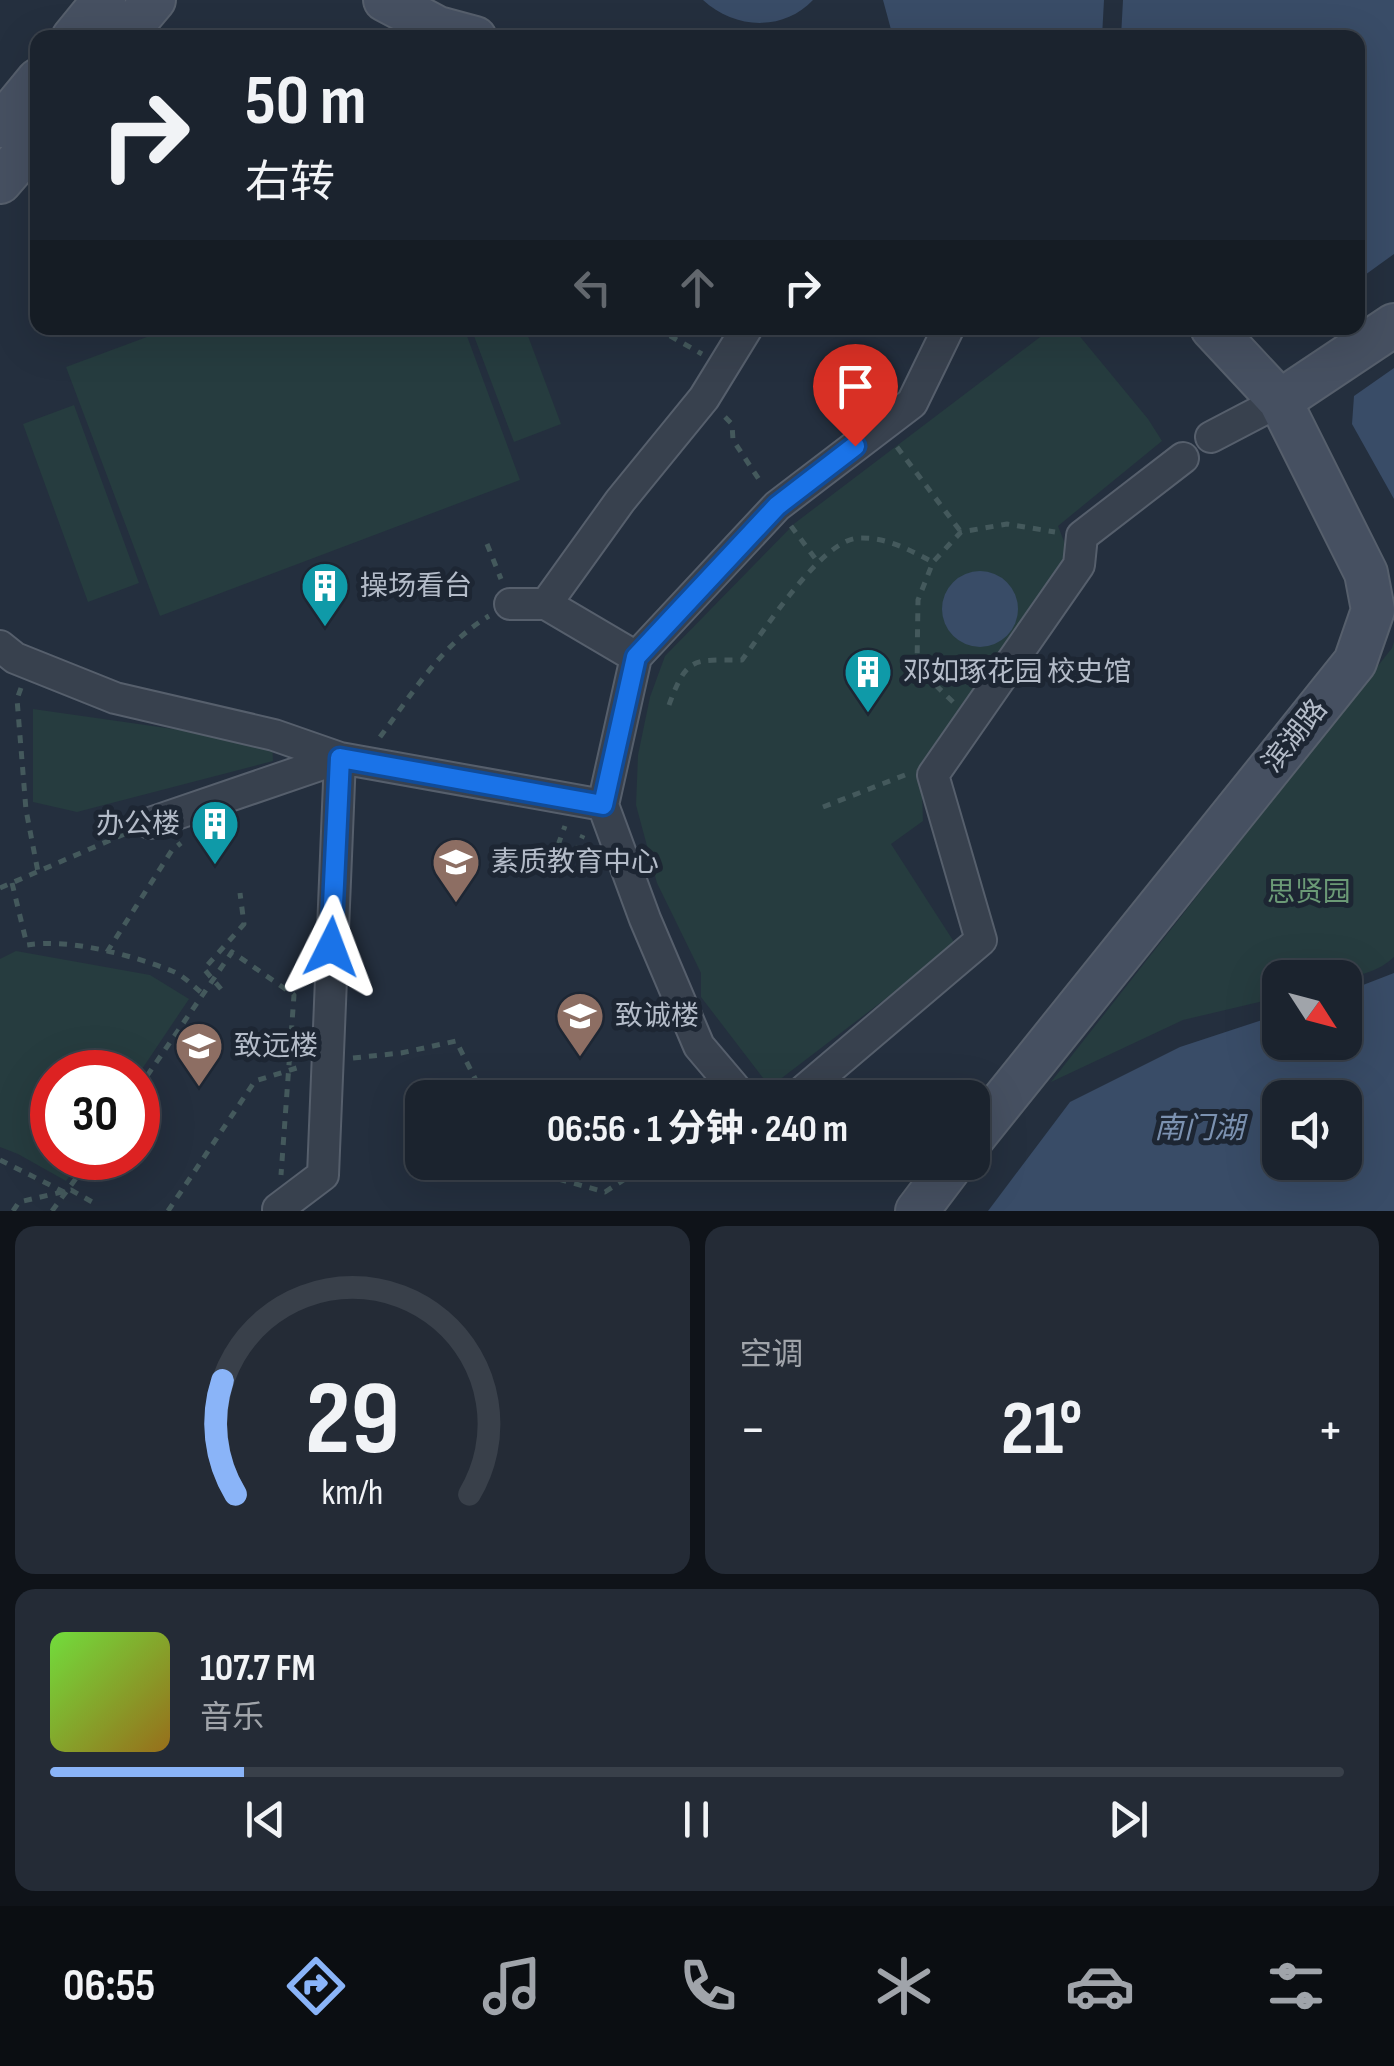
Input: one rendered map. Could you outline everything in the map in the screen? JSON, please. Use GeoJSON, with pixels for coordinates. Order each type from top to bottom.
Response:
{"type":"FeatureCollection","features":[{"type":"Feature","properties":{"kind":"street"},"geometry":{"type":"LineString","coordinates":[[80,30],[104,0]]}},
{"type":"Feature","properties":{"kind":"street"},"geometry":{"type":"LineString","coordinates":[[129,30],[154,0]]}},
{"type":"Feature","properties":{"kind":"street"},"geometry":{"type":"LineString","coordinates":[[385,0],[445,30]]}},
{"type":"Feature","properties":{"kind":"street"},"geometry":{"type":"LineString","coordinates":[[0,126],[30,90]]}},
{"type":"Feature","properties":{"kind":"street"},"geometry":{"type":"LineString","coordinates":[[0,182],[30,147]]}},
{"type":"Feature","properties":{"kind":"street"},"geometry":{"type":"LineString","coordinates":[[1211,436],[1280,402],[1394,325]]}},
{"type":"Feature","properties":{"kind":"street"},"geometry":{"type":"LineString","coordinates":[[546,604],[620,501],[704,398],[742,335]]}},
{"type":"Feature","properties":{"kind":"street"},"geometry":{"type":"LineString","coordinates":[[728,1080],[699,1046],[596,814],[636,657],[777,506],[912,402],[945,335]]}},
{"type":"Feature","properties":{"kind":"street","name":"滨湖路"},"geometry":{"type":"LineString","coordinates":[[990,1117],[1355,662],[1373,610],[1366,574],[1280,402],[1218,335]]}},
{"type":"Feature","properties":{"kind":"street"},"geometry":{"type":"LineString","coordinates":[[816,1080],[982,940],[933,776],[1079,565],[1082,536],[1182,458]]}},
{"type":"Feature","properties":{"kind":"street"},"geometry":{"type":"LineString","coordinates":[[510,604],[546,604],[636,657]]}},
{"type":"Feature","properties":{"kind":"street"},"geometry":{"type":"LineString","coordinates":[[0,646],[15,658],[115,698],[352,759],[596,814]]}},
{"type":"Feature","properties":{"kind":"street"},"geometry":{"type":"LineString","coordinates":[[150,823],[352,759]]}},
{"type":"Feature","properties":{"kind":"street"},"geometry":{"type":"LineString","coordinates":[[278,1210],[323,1174],[326,1061],[352,759]]}},
{"type":"Feature","properties":{"kind":"street"},"geometry":{"type":"LineString","coordinates":[[917,1211],[940,1180]]}},
{"type":"Feature","properties":{"kind":"path"},"geometry":{"type":"LineString","coordinates":[[668,335],[722,365]]}},
{"type":"Feature","properties":{"kind":"path"},"geometry":{"type":"LineString","coordinates":[[704,398],[732,424],[733,440],[816,562]]}},
{"type":"Feature","properties":{"kind":"path"},"geometry":{"type":"LineString","coordinates":[[881,426],[961,532]]}},
{"type":"Feature","properties":{"kind":"path"},"geometry":{"type":"LineString","coordinates":[[971,720],[917,666],[918,600],[933,562],[961,532],[1007,524],[1082,536]]}},
{"type":"Feature","properties":{"kind":"path"},"geometry":{"type":"LineString","coordinates":[[669,705],[680,675],[698,660],[742,660],[816,562],[855,538],[894,542],[933,562]]}},
{"type":"Feature","properties":{"kind":"path"},"geometry":{"type":"LineString","coordinates":[[352,759],[470,628],[510,604],[487,544]]}},
{"type":"Feature","properties":{"kind":"path"},"geometry":{"type":"LineString","coordinates":[[17,699],[26,810],[38,872]]}},
{"type":"Feature","properties":{"kind":"path"},"geometry":{"type":"LineString","coordinates":[[823,808],[910,774],[933,776]]}},
{"type":"Feature","properties":{"kind":"path"},"geometry":{"type":"LineString","coordinates":[[576,853],[596,814]]}},
{"type":"Feature","properties":{"kind":"path"},"geometry":{"type":"LineString","coordinates":[[0,888],[150,823]]}},
{"type":"Feature","properties":{"kind":"path"},"geometry":{"type":"LineString","coordinates":[[107,952],[172,850],[187,838]]}},
{"type":"Feature","properties":{"kind":"path"},"geometry":{"type":"LineString","coordinates":[[12,883],[27,945],[50,941],[107,952],[176,972],[203,994]]}},
{"type":"Feature","properties":{"kind":"path"},"geometry":{"type":"LineString","coordinates":[[221,989],[204,969],[244,924],[240,893]]}},
{"type":"Feature","properties":{"kind":"path"},"geometry":{"type":"LineString","coordinates":[[160,1057],[232,952],[294,995],[278,1210]]}},
{"type":"Feature","properties":{"kind":"path"},"geometry":{"type":"LineString","coordinates":[[168,1211],[254,1080],[326,1061],[456,1042],[476,1080]]}},
{"type":"Feature","properties":{"kind":"path"},"geometry":{"type":"LineString","coordinates":[[0,1160],[66,1193]]}},
{"type":"Feature","properties":{"kind":"path"},"geometry":{"type":"LineString","coordinates":[[52,1211],[75,1180]]}},
{"type":"Feature","properties":{"kind":"path"},"geometry":{"type":"LineString","coordinates":[[562,1180],[606,1192],[624,1180]]}},
{"type":"Feature","properties":{"kind":"path"},"geometry":{"type":"LineString","coordinates":[[13,1211],[18,1202],[71,1190],[94,1203]]}},
{"type":"Feature","properties":{"kind":"green space"},"geometry":{"type":"Polygon","coordinates":[[[152,335],[467,335],[520,480],[160,616],[66,367],[152,335]]]}},
{"type":"Feature","properties":{"kind":"green space"},"geometry":{"type":"Polygon","coordinates":[[[474,335],[528,335],[561,424],[514,442],[474,335]]]}},
{"type":"Feature","properties":{"kind":"green space"},"geometry":{"type":"Polygon","coordinates":[[[1043,335],[1079,335],[1162,441],[1058,526],[1072,562],[991,679],[921,763],[923,821],[891,844],[956,945],[779,1080],[765,1080],[701,997],[701,973],[657,883],[636,805],[638,755],[650,697],[665,656],[795,523],[1043,335]]]}},
{"type":"Feature","properties":{"kind":"green space"},"geometry":{"type":"Polygon","coordinates":[[[74,405],[139,583],[88,602],[23,424],[74,405]]]}},
{"type":"Feature","properties":{"kind":"green space","name":"思贤园"},"geometry":{"type":"Polygon","coordinates":[[[1394,641],[1394,957],[1362,974],[1362,960],[1262,960],[1262,1001],[1183,1020],[1051,1082],[1394,641]]]}},
{"type":"Feature","properties":{"kind":"green space"},"geometry":{"type":"Polygon","coordinates":[[[33,709],[272,743],[273,761],[77,812],[33,802],[33,709]]]}},
{"type":"Feature","properties":{"kind":"green space"},"geometry":{"type":"Polygon","coordinates":[[[16,951],[150,975],[189,999],[155,1050],[30,1050],[30,1161],[0,1147],[0,959],[16,951]]]}},
{"type":"Feature","properties":{"kind":"water"},"geometry":{"type":"Polygon","coordinates":[[[703,0],[813,0],[788,18],[758,23],[729,17],[703,0]]]}},
{"type":"Feature","properties":{"kind":"water"},"geometry":{"type":"Polygon","coordinates":[[[883,0],[1104,0],[1102,30],[891,30],[883,0]]]}},
{"type":"Feature","properties":{"kind":"water"},"geometry":{"type":"Polygon","coordinates":[[[1123,0],[1394,0],[1394,254],[1365,275],[1365,30],[1121,30],[1123,0]]]}},
{"type":"Feature","properties":{"kind":"water"},"geometry":{"type":"Polygon","coordinates":[[[1394,368],[1394,499],[1352,424],[1354,396],[1394,368]]]}},
{"type":"Feature","properties":{"kind":"water"},"geometry":{"type":"Polygon","coordinates":[[[980,571],[1007,582],[1018,609],[1007,636],[980,647],[953,636],[942,609],[953,582],[980,571]]]}},
{"type":"Feature","properties":{"kind":"water","name":"南门湖"},"geometry":{"type":"Polygon","coordinates":[[[1394,973],[1394,1211],[988,1211],[1070,1102],[1180,1047],[1262,1020],[1262,1060],[1362,1060],[1362,985],[1394,973]]]}},
{"type":"Feature","properties":{"kind":"place","name":"操场看台"},"geometry":{"type":"Point","coordinates":[325,628]}},
{"type":"Feature","properties":{"kind":"place","name":"邓如琢花园 校史馆"},"geometry":{"type":"Point","coordinates":[868,714]}},
{"type":"Feature","properties":{"kind":"place","name":"办公楼"},"geometry":{"type":"Point","coordinates":[215,866]}},
{"type":"Feature","properties":{"kind":"place","name":"素质教育中心"},"geometry":{"type":"Point","coordinates":[456,904]}},
{"type":"Feature","properties":{"kind":"place","name":"致诚楼"},"geometry":{"type":"Point","coordinates":[580,1058]}},
{"type":"Feature","properties":{"kind":"place","name":"致远楼"},"geometry":{"type":"Point","coordinates":[199,1088]}},
{"type":"Feature","properties":{"kind":"route"},"geometry":{"type":"LineString","coordinates":[[331,947],[340,758],[603,805],[636,657],[777,506],[855,446]]}}]}
